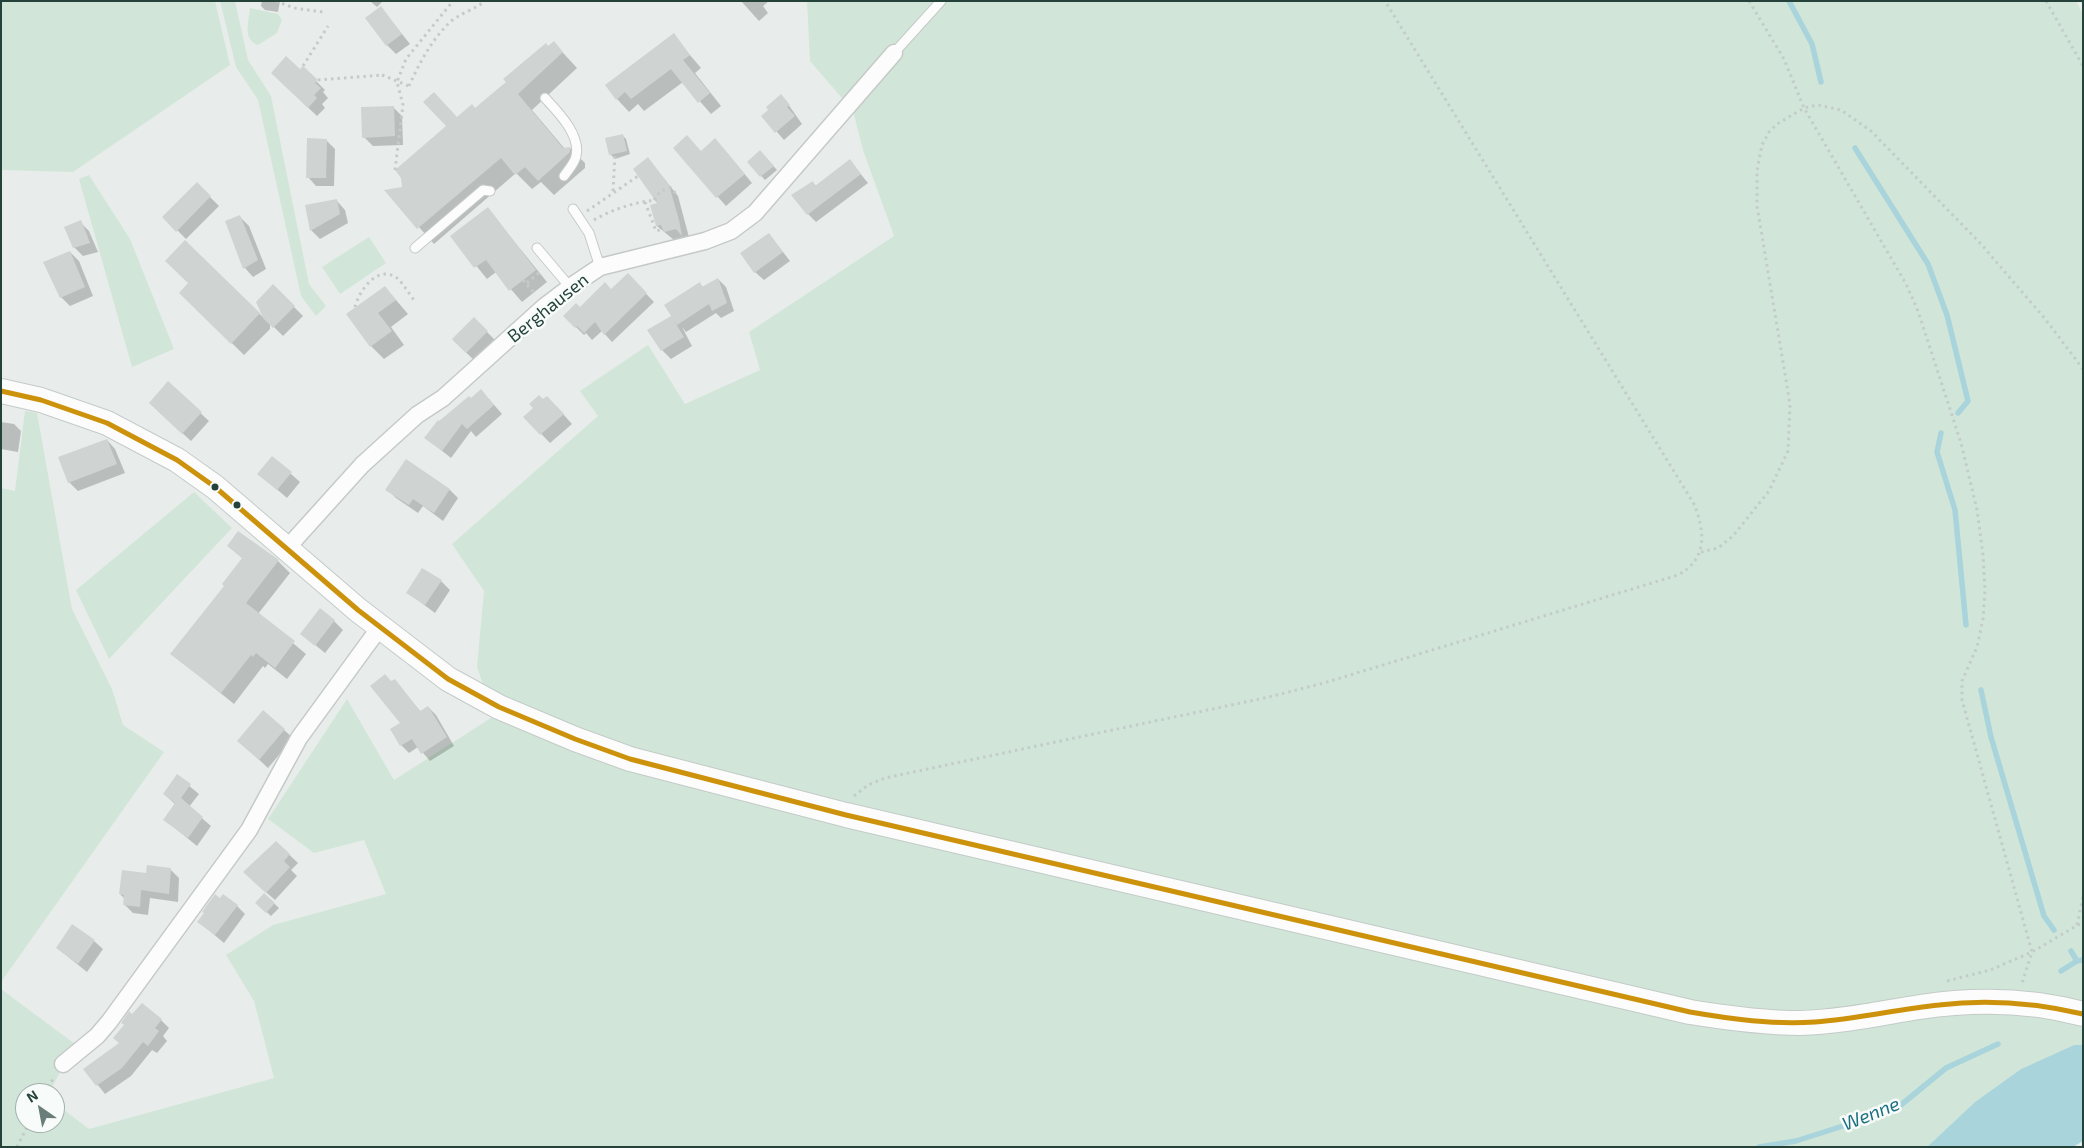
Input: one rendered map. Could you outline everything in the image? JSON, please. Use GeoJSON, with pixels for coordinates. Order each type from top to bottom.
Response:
{"type":"FeatureCollection","features":[{"type":"Feature","properties":{"kind":"street","name":"Berghausen"},"geometry":{"type":"LineString","coordinates":[[288,547],[362,465],[417,415],[443,398],[545,306],[570,287],[600,267],[705,240],[731,231],[743,224],[755,213],[894,52]]}},
{"type":"Feature","properties":{"kind":"street"},"geometry":{"type":"LineString","coordinates":[[1,391],[66,408],[107,423],[153,446],[215,486],[288,547],[339,594],[448,678],[499,707],[575,739],[630,759],[846,815],[1618,996],[1733,1019],[1800,1023],[1967,1003],[2040,1006],[2083,1014]]}},
{"type":"Feature","properties":{"kind":"street"},"geometry":{"type":"LineString","coordinates":[[63,1064],[97,1036],[109,1022],[249,830],[299,738],[380,627]]}},
{"type":"Feature","properties":{"kind":"lane"},"geometry":{"type":"LineString","coordinates":[[894,52],[941,1]]}},
{"type":"Feature","properties":{"kind":"lane"},"geometry":{"type":"LineString","coordinates":[[545,98],[560,115],[576,140],[576,157],[564,176]]}},
{"type":"Feature","properties":{"kind":"lane"},"geometry":{"type":"LineString","coordinates":[[415,248],[483,190],[490,191]]}},
{"type":"Feature","properties":{"kind":"lane"},"geometry":{"type":"LineString","coordinates":[[573,209],[585,225],[600,267]]}},
{"type":"Feature","properties":{"kind":"lane"},"geometry":{"type":"LineString","coordinates":[[538,248],[570,287]]}},
{"type":"Feature","properties":{"kind":"path"},"geometry":{"type":"LineString","coordinates":[[276,1],[294,8],[322,12]]}},
{"type":"Feature","properties":{"kind":"path"},"geometry":{"type":"LineString","coordinates":[[394,170],[403,105],[397,82],[406,59],[453,1]]}},
{"type":"Feature","properties":{"kind":"path"},"geometry":{"type":"LineString","coordinates":[[318,80],[382,75],[409,86],[421,59],[448,24],[464,11],[481,5],[484,1]]}},
{"type":"Feature","properties":{"kind":"path"},"geometry":{"type":"LineString","coordinates":[[846,815],[852,798],[858,791],[885,778],[1269,697],[1324,683],[1678,575],[1690,567],[1701,552],[1703,541],[1702,527],[1694,504],[1385,1]]}},
{"type":"Feature","properties":{"kind":"path"},"geometry":{"type":"LineString","coordinates":[[1750,1],[1784,59],[1804,108],[1906,284],[1918,311],[1961,443],[1977,510],[1985,590],[1981,634],[1962,681],[1962,700],[2032,952],[2015,1004]]}},
{"type":"Feature","properties":{"kind":"path"},"geometry":{"type":"LineString","coordinates":[[2046,1],[2083,66]]}},
{"type":"Feature","properties":{"kind":"path"},"geometry":{"type":"LineString","coordinates":[[303,66],[328,26]]}},
{"type":"Feature","properties":{"kind":"path"},"geometry":{"type":"LineString","coordinates":[[1701,552],[1718,548],[1738,529],[1769,492],[1788,451],[1790,404],[1757,206],[1757,171],[1762,145],[1769,132],[1777,124],[1804,108],[1818,104],[1841,110],[1871,131],[1981,244],[2046,320],[2083,369]]}},
{"type":"Feature","properties":{"kind":"path"},"geometry":{"type":"LineString","coordinates":[[613,192],[615,154]]}},
{"type":"Feature","properties":{"kind":"path"},"geometry":{"type":"LineString","coordinates":[[579,217],[638,176]]}},
{"type":"Feature","properties":{"kind":"path"},"geometry":{"type":"LineString","coordinates":[[585,225],[605,214],[645,202],[655,201],[661,191],[671,188],[676,194]]}},
{"type":"Feature","properties":{"kind":"path"},"geometry":{"type":"LineString","coordinates":[[645,202],[656,231],[663,229]]}},
{"type":"Feature","properties":{"kind":"path"},"geometry":{"type":"LineString","coordinates":[[527,283],[550,264]]}},
{"type":"Feature","properties":{"kind":"path"},"geometry":{"type":"LineString","coordinates":[[355,307],[364,288],[378,275],[387,273],[398,278],[414,300]]}},
{"type":"Feature","properties":{"kind":"path"},"geometry":{"type":"LineString","coordinates":[[2077,926],[2083,897]]}},
{"type":"Feature","properties":{"kind":"path"},"geometry":{"type":"LineString","coordinates":[[1947,982],[1990,970],[2032,952],[2083,922]]}},
{"type":"Feature","properties":{"kind":"path"},"geometry":{"type":"LineString","coordinates":[[17,1147],[24,1133]]}},
{"type":"Feature","properties":{"kind":"green space"},"geometry":{"type":"Polygon","coordinates":[[[1,1],[215,1],[230,65],[73,172],[1,170],[1,1]]]}},
{"type":"Feature","properties":{"kind":"green space"},"geometry":{"type":"Polygon","coordinates":[[[220,1],[235,1],[248,60],[271,96],[309,284],[326,306],[316,316],[301,296],[258,100],[236,67],[220,1]]]}},
{"type":"Feature","properties":{"kind":"green space"},"geometry":{"type":"Polygon","coordinates":[[[807,1],[2076,1],[2083,14],[2083,1045],[2074,1045],[2021,1069],[1975,1102],[1927,1147],[1,1147],[1,989],[75,1044],[54,1083],[15,1083],[15,1133],[65,1133],[65,1111],[89,1129],[274,1078],[254,1001],[226,955],[273,925],[386,894],[364,840],[314,853],[268,819],[347,699],[394,780],[494,716],[477,667],[484,591],[452,544],[598,416],[580,391],[648,345],[685,404],[760,370],[749,332],[894,236],[863,150],[853,111],[810,61],[807,1]]]}},
{"type":"Feature","properties":{"kind":"green space"},"geometry":{"type":"Polygon","coordinates":[[[250,8],[278,14],[282,20],[277,33],[258,45],[250,39],[248,34],[250,8]]]}},
{"type":"Feature","properties":{"kind":"green space"},"geometry":{"type":"Polygon","coordinates":[[[89,175],[130,239],[174,349],[132,367],[79,179],[89,175]]]}},
{"type":"Feature","properties":{"kind":"green space"},"geometry":{"type":"Polygon","coordinates":[[[369,237],[386,263],[340,294],[322,267],[369,237]]]}},
{"type":"Feature","properties":{"kind":"green space"},"geometry":{"type":"Polygon","coordinates":[[[25,411],[37,413],[72,609],[112,689],[123,725],[164,752],[1,982],[1,488],[15,491],[25,411]]]}},
{"type":"Feature","properties":{"kind":"green space"},"geometry":{"type":"Polygon","coordinates":[[[194,492],[232,528],[109,659],[76,590],[194,492]]]}},
{"type":"Feature","properties":{"kind":"water"},"geometry":{"type":"Polygon","coordinates":[[[2074,1045],[2083,1045],[2083,1141],[2073,1147],[1927,1147],[1975,1102],[2021,1069],[2074,1045]]]}},
{"type":"Feature","properties":{"kind":"building"},"geometry":{"type":"Polygon","coordinates":[[[381,6],[402,34],[386,46],[365,18],[381,6]]]}},
{"type":"Feature","properties":{"kind":"building"},"geometry":{"type":"Polygon","coordinates":[[[674,33],[690,55],[683,60],[710,93],[698,103],[671,69],[631,99],[625,92],[616,100],[605,85],[674,33]]]}},
{"type":"Feature","properties":{"kind":"building"},"geometry":{"type":"Polygon","coordinates":[[[554,41],[563,52],[518,94],[563,148],[570,147],[570,152],[538,181],[525,167],[515,175],[501,158],[417,229],[384,190],[402,187],[401,178],[395,170],[446,126],[423,102],[434,92],[457,117],[472,104],[475,108],[506,82],[503,79],[546,43],[548,46],[554,41]]]}},
{"type":"Feature","properties":{"kind":"building"},"geometry":{"type":"Polygon","coordinates":[[[286,56],[300,69],[303,66],[318,80],[315,83],[321,88],[314,95],[317,98],[308,108],[271,73],[286,56]]]}},
{"type":"Feature","properties":{"kind":"building"},"geometry":{"type":"Polygon","coordinates":[[[781,94],[790,105],[787,107],[795,116],[775,133],[761,116],[768,110],[766,107],[781,94]]]}},
{"type":"Feature","properties":{"kind":"building"},"geometry":{"type":"Polygon","coordinates":[[[394,106],[395,136],[362,138],[361,107],[394,106]]]}},
{"type":"Feature","properties":{"kind":"building"},"geometry":{"type":"Polygon","coordinates":[[[623,134],[627,151],[609,155],[605,138],[623,134]]]}},
{"type":"Feature","properties":{"kind":"building"},"geometry":{"type":"Polygon","coordinates":[[[687,135],[701,151],[715,138],[745,174],[716,198],[673,148],[687,135]]]}},
{"type":"Feature","properties":{"kind":"building"},"geometry":{"type":"Polygon","coordinates":[[[307,138],[327,139],[326,178],[306,178],[307,138]]]}},
{"type":"Feature","properties":{"kind":"building"},"geometry":{"type":"Polygon","coordinates":[[[760,150],[774,166],[760,177],[747,162],[760,150]]]}},
{"type":"Feature","properties":{"kind":"building"},"geometry":{"type":"Polygon","coordinates":[[[648,157],[669,185],[682,236],[676,229],[664,232],[661,225],[656,226],[650,205],[657,203],[633,169],[648,157]]]}},
{"type":"Feature","properties":{"kind":"building"},"geometry":{"type":"Polygon","coordinates":[[[850,159],[861,174],[807,215],[791,195],[813,181],[815,186],[850,159]]]}},
{"type":"Feature","properties":{"kind":"building"},"geometry":{"type":"Polygon","coordinates":[[[197,182],[211,196],[176,232],[162,217],[197,182]]]}},
{"type":"Feature","properties":{"kind":"building"},"geometry":{"type":"Polygon","coordinates":[[[337,199],[340,214],[310,231],[305,205],[337,199]]]}},
{"type":"Feature","properties":{"kind":"building"},"geometry":{"type":"Polygon","coordinates":[[[488,207],[536,270],[509,291],[486,260],[474,268],[450,236],[488,207]]]}},
{"type":"Feature","properties":{"kind":"building"},"geometry":{"type":"Polygon","coordinates":[[[240,215],[258,260],[243,269],[225,221],[240,215]]]}},
{"type":"Feature","properties":{"kind":"building"},"geometry":{"type":"Polygon","coordinates":[[[81,220],[90,243],[73,248],[64,227],[81,220]]]}},
{"type":"Feature","properties":{"kind":"building"},"geometry":{"type":"Polygon","coordinates":[[[769,233],[783,252],[754,273],[740,253],[769,233]]]}},
{"type":"Feature","properties":{"kind":"building"},"geometry":{"type":"Polygon","coordinates":[[[185,240],[260,313],[231,344],[179,293],[188,283],[165,261],[185,240]]]}},
{"type":"Feature","properties":{"kind":"building"},"geometry":{"type":"Polygon","coordinates":[[[70,251],[85,287],[60,298],[43,262],[70,251]]]}},
{"type":"Feature","properties":{"kind":"building"},"geometry":{"type":"Polygon","coordinates":[[[628,273],[647,293],[604,335],[595,322],[584,333],[577,326],[575,328],[563,316],[576,303],[580,307],[605,282],[611,289],[628,273]]]}},
{"type":"Feature","properties":{"kind":"building"},"geometry":{"type":"Polygon","coordinates":[[[718,278],[727,303],[712,311],[709,304],[677,325],[664,305],[700,282],[702,287],[718,278]]]}},
{"type":"Feature","properties":{"kind":"building"},"geometry":{"type":"Polygon","coordinates":[[[273,284],[295,306],[273,328],[263,318],[256,302],[273,284]]]}},
{"type":"Feature","properties":{"kind":"building"},"geometry":{"type":"Polygon","coordinates":[[[385,286],[396,300],[378,313],[392,331],[370,347],[346,314],[385,286]]]}},
{"type":"Feature","properties":{"kind":"building"},"geometry":{"type":"Polygon","coordinates":[[[671,316],[684,337],[661,351],[647,330],[671,316]]]}},
{"type":"Feature","properties":{"kind":"building"},"geometry":{"type":"Polygon","coordinates":[[[474,317],[488,331],[466,353],[452,339],[474,317]]]}},
{"type":"Feature","properties":{"kind":"building"},"geometry":{"type":"Polygon","coordinates":[[[168,381],[202,412],[182,434],[149,403],[168,381]]]}},
{"type":"Feature","properties":{"kind":"building"},"geometry":{"type":"Polygon","coordinates":[[[481,389],[494,405],[467,429],[462,424],[442,451],[424,438],[438,420],[481,389]]]}},
{"type":"Feature","properties":{"kind":"building"},"geometry":{"type":"Polygon","coordinates":[[[539,395],[543,399],[547,396],[564,414],[540,435],[523,417],[533,408],[529,404],[539,395]]]}},
{"type":"Feature","properties":{"kind":"building"},"geometry":{"type":"Polygon","coordinates":[[[107,439],[117,464],[68,483],[58,457],[107,439]]]}},
{"type":"Feature","properties":{"kind":"building"},"geometry":{"type":"Polygon","coordinates":[[[272,456],[292,472],[277,490],[257,474],[272,456]]]}},
{"type":"Feature","properties":{"kind":"building"},"geometry":{"type":"Polygon","coordinates":[[[406,459],[450,489],[434,513],[413,499],[409,505],[385,490],[406,459]]]}},
{"type":"Feature","properties":{"kind":"building"},"geometry":{"type":"Polygon","coordinates":[[[238,531],[279,560],[246,603],[295,641],[275,668],[256,653],[253,657],[251,655],[221,693],[170,654],[224,586],[222,584],[242,558],[227,546],[238,531]]]}},
{"type":"Feature","properties":{"kind":"building"},"geometry":{"type":"Polygon","coordinates":[[[422,568],[442,580],[425,605],[406,593],[422,568]]]}},
{"type":"Feature","properties":{"kind":"building"},"geometry":{"type":"Polygon","coordinates":[[[320,608],[335,620],[315,646],[300,634],[320,608]]]}},
{"type":"Feature","properties":{"kind":"building"},"geometry":{"type":"Polygon","coordinates":[[[385,674],[391,681],[395,679],[420,711],[428,706],[447,737],[421,754],[412,739],[400,746],[390,729],[400,723],[370,686],[385,674]]]}},
{"type":"Feature","properties":{"kind":"building"},"geometry":{"type":"Polygon","coordinates":[[[263,710],[285,729],[259,760],[237,741],[263,710]]]}},
{"type":"Feature","properties":{"kind":"building"},"geometry":{"type":"Polygon","coordinates":[[[177,774],[191,784],[181,798],[203,817],[188,838],[163,820],[175,803],[163,794],[177,774]]]}},
{"type":"Feature","properties":{"kind":"building"},"geometry":{"type":"Polygon","coordinates":[[[276,841],[290,854],[284,861],[290,867],[266,893],[243,872],[276,841]]]}},
{"type":"Feature","properties":{"kind":"building"},"geometry":{"type":"Polygon","coordinates":[[[147,865],[171,868],[169,894],[141,890],[140,907],[123,905],[124,895],[119,894],[122,870],[146,873],[147,865]]]}},
{"type":"Feature","properties":{"kind":"building"},"geometry":{"type":"Polygon","coordinates":[[[264,893],[275,903],[266,913],[255,903],[264,893]]]}},
{"type":"Feature","properties":{"kind":"building"},"geometry":{"type":"Polygon","coordinates":[[[215,894],[220,898],[223,894],[238,905],[215,935],[197,922],[215,894]]]}},
{"type":"Feature","properties":{"kind":"building"},"geometry":{"type":"Polygon","coordinates":[[[72,924],[95,940],[78,964],[56,948],[72,924]]]}},
{"type":"Feature","properties":{"kind":"building"},"geometry":{"type":"Polygon","coordinates":[[[142,1003],[162,1019],[155,1028],[159,1031],[148,1046],[143,1042],[122,1068],[96,1086],[83,1069],[119,1043],[113,1038],[124,1025],[121,1023],[129,1011],[132,1014],[142,1003]]]}},
{"type":"Feature","properties":{"kind":"waterway"},"geometry":{"type":"LineString","coordinates":[[1789,1],[1812,44],[1821,82]]}},
{"type":"Feature","properties":{"kind":"waterway"},"geometry":{"type":"LineString","coordinates":[[1855,148],[1928,264],[1947,315],[1968,401],[1958,413]]}},
{"type":"Feature","properties":{"kind":"waterway"},"geometry":{"type":"LineString","coordinates":[[1941,433],[1937,452],[1955,510],[1966,625]]}},
{"type":"Feature","properties":{"kind":"waterway"},"geometry":{"type":"LineString","coordinates":[[1981,690],[1991,737],[2044,916],[2054,930]]}},
{"type":"Feature","properties":{"kind":"waterway"},"geometry":{"type":"LineString","coordinates":[[2071,951],[2077,961]]}},
{"type":"Feature","properties":{"kind":"waterway","name":"Wenne"},"geometry":{"type":"LineString","coordinates":[[2061,971],[2077,961],[2083,960]]}},
{"type":"Feature","properties":{"kind":"waterway","name":"Wenne"},"geometry":{"type":"LineString","coordinates":[[1759,1147],[1796,1141],[1896,1109],[1946,1068],[1998,1044]]}},
{"type":"Feature","properties":{"kind":"transit line"},"geometry":{"type":"LineString","coordinates":[[1,391],[41,400],[107,423],[177,460],[215,487],[358,610],[448,679],[499,707],[575,739],[630,759],[846,815],[1690,1012],[1752,1021],[1799,1023],[1846,1019],[1957,1003],[1994,1002],[2048,1007],[2083,1014]]}}]}
